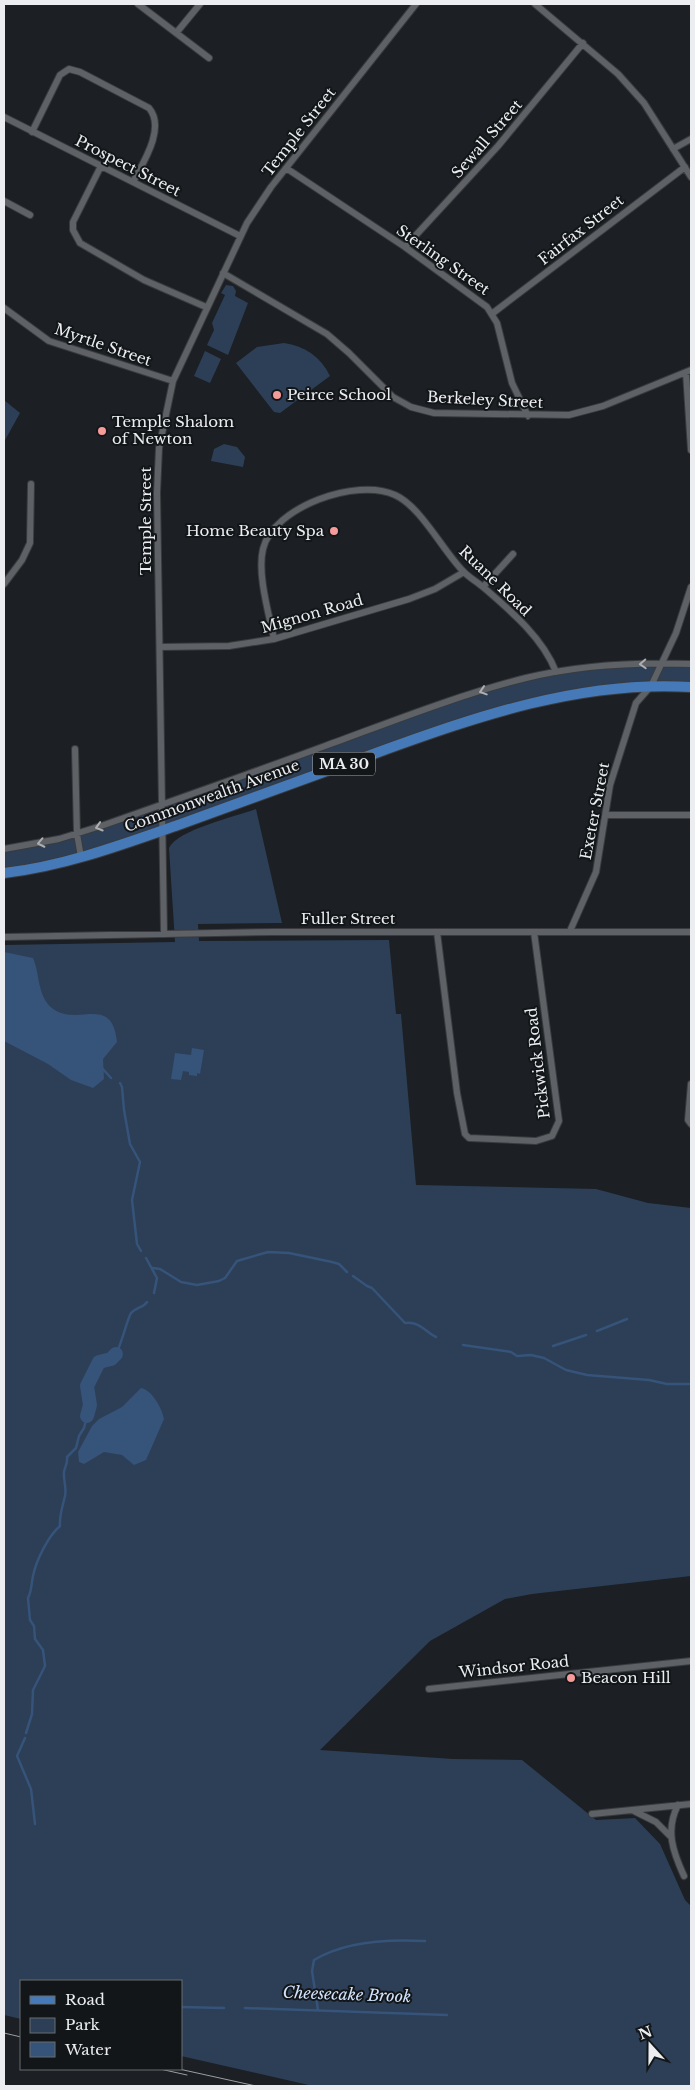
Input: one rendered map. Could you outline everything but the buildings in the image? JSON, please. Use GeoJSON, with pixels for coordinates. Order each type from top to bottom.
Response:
{"type":"FeatureCollection","features":[{"type":"Feature","properties":{"kind":"main road","name":"Commonwealth Avenue"},"geometry":{"type":"LineString","coordinates":[[4,873],[82,857],[429,734],[500,711],[576,693],[652,686],[691,687]]}},
{"type":"Feature","properties":{"kind":"street"},"geometry":{"type":"LineString","coordinates":[[138,4],[209,58]]}},
{"type":"Feature","properties":{"kind":"street"},"geometry":{"type":"LineString","coordinates":[[177,32],[200,4]]}},
{"type":"Feature","properties":{"kind":"street","name":"Temple Street"},"geometry":{"type":"LineString","coordinates":[[164,934],[157,482],[162,429],[173,381],[240,236],[262,198],[416,4]]}},
{"type":"Feature","properties":{"kind":"street"},"geometry":{"type":"LineString","coordinates":[[535,4],[618,74],[644,103],[691,177]]}},
{"type":"Feature","properties":{"kind":"street","name":"Sewall Street"},"geometry":{"type":"LineString","coordinates":[[405,247],[498,146],[582,43]]}},
{"type":"Feature","properties":{"kind":"street"},"geometry":{"type":"LineString","coordinates":[[32,132],[60,75],[69,69],[80,72],[142,104],[154,114],[155,120],[151,144],[132,182]]}},
{"type":"Feature","properties":{"kind":"street","name":"Prospect Street"},"geometry":{"type":"LineString","coordinates":[[4,117],[240,236]]}},
{"type":"Feature","properties":{"kind":"street"},"geometry":{"type":"LineString","coordinates":[[673,149],[691,139]]}},
{"type":"Feature","properties":{"kind":"street"},"geometry":{"type":"LineString","coordinates":[[101,166],[73,222],[75,238],[124,270],[206,307]]}},
{"type":"Feature","properties":{"kind":"street","name":"Fairfax Street"},"geometry":{"type":"LineString","coordinates":[[493,313],[685,167]]}},
{"type":"Feature","properties":{"kind":"street","name":"Sterling Street"},"geometry":{"type":"LineString","coordinates":[[286,168],[405,247],[493,313],[509,376],[528,416]]}},
{"type":"Feature","properties":{"kind":"street"},"geometry":{"type":"LineString","coordinates":[[4,201],[30,214]]}},
{"type":"Feature","properties":{"kind":"street","name":"Berkeley Street"},"geometry":{"type":"LineString","coordinates":[[223,272],[327,334],[350,353],[392,397],[411,407],[434,413],[569,416],[585,413],[689,371]]}},
{"type":"Feature","properties":{"kind":"street","name":"Myrtle Street"},"geometry":{"type":"LineString","coordinates":[[4,308],[49,341],[173,381]]}},
{"type":"Feature","properties":{"kind":"street"},"geometry":{"type":"LineString","coordinates":[[689,371],[691,450]]}},
{"type":"Feature","properties":{"kind":"street"},"geometry":{"type":"LineString","coordinates":[[4,584],[22,560],[30,543],[31,484]]}},
{"type":"Feature","properties":{"kind":"street","name":"Ruane Road"},"geometry":{"type":"LineString","coordinates":[[274,640],[262,569],[265,543],[281,521],[300,509],[325,498],[364,489],[385,491],[397,496],[413,508],[464,572],[483,587],[541,642],[549,654],[556,672]]}},
{"type":"Feature","properties":{"kind":"street"},"geometry":{"type":"LineString","coordinates":[[483,587],[513,554]]}},
{"type":"Feature","properties":{"kind":"street","name":"Mignon Road"},"geometry":{"type":"LineString","coordinates":[[160,647],[229,646],[274,640],[409,599],[435,589],[464,572]]}},
{"type":"Feature","properties":{"kind":"street","name":"Exeter Street"},"geometry":{"type":"LineString","coordinates":[[570,932],[596,872],[615,765],[636,703],[652,686],[676,633],[691,587]]}},
{"type":"Feature","properties":{"kind":"street","name":"Commonwealth Avenue"},"geometry":{"type":"LineString","coordinates":[[4,849],[77,834],[489,689],[556,672],[661,663],[691,664]]}},
{"type":"Feature","properties":{"kind":"street"},"geometry":{"type":"LineString","coordinates":[[75,749],[77,834],[82,857]]}},
{"type":"Feature","properties":{"kind":"street"},"geometry":{"type":"LineString","coordinates":[[606,815],[691,815]]}},
{"type":"Feature","properties":{"kind":"street","name":"Fuller Street"},"geometry":{"type":"LineString","coordinates":[[4,937],[437,932],[691,932]]}},
{"type":"Feature","properties":{"kind":"street","name":"Pickwick Road"},"geometry":{"type":"LineString","coordinates":[[437,932],[457,1093],[465,1134],[469,1138],[536,1141],[552,1136],[559,1121],[534,932]]}},
{"type":"Feature","properties":{"kind":"street"},"geometry":{"type":"LineString","coordinates":[[690,1122],[691,1084]]}},
{"type":"Feature","properties":{"kind":"street","name":"Windsor Road"},"geometry":{"type":"LineString","coordinates":[[429,1689],[691,1661]]}},
{"type":"Feature","properties":{"kind":"street"},"geometry":{"type":"LineString","coordinates":[[592,1814],[691,1804]]}},
{"type":"Feature","properties":{"kind":"street"},"geometry":{"type":"LineString","coordinates":[[670,1838],[671,1819],[678,1805]]}},
{"type":"Feature","properties":{"kind":"street"},"geometry":{"type":"LineString","coordinates":[[633,1810],[664,1828],[670,1838],[684,1876]]}},
{"type":"Feature","properties":{"kind":"green space"},"geometry":{"type":"Polygon","coordinates":[[[226,285],[233,286],[236,291],[235,296],[248,303],[228,355],[207,345],[214,330],[212,323],[225,295],[221,293],[226,285]]]}},
{"type":"Feature","properties":{"kind":"green space"},"geometry":{"type":"Polygon","coordinates":[[[284,343],[292,344],[312,354],[322,363],[330,376],[280,413],[274,412],[236,363],[257,347],[284,343]]]}},
{"type":"Feature","properties":{"kind":"green space"},"geometry":{"type":"Polygon","coordinates":[[[205,351],[221,359],[210,383],[194,376],[205,351]]]}},
{"type":"Feature","properties":{"kind":"green space"},"geometry":{"type":"Polygon","coordinates":[[[4,400],[20,413],[4,442],[4,400]]]}},
{"type":"Feature","properties":{"kind":"green space"},"geometry":{"type":"Polygon","coordinates":[[[224,444],[237,447],[245,457],[243,467],[211,461],[214,449],[224,444]]]}},
{"type":"Feature","properties":{"kind":"green space"},"geometry":{"type":"Polygon","coordinates":[[[691,664],[691,687],[547,699],[107,849],[4,873],[4,849],[59,839],[374,728],[526,678],[602,666],[691,664]]]}},
{"type":"Feature","properties":{"kind":"green space"},"geometry":{"type":"Polygon","coordinates":[[[256,809],[282,923],[198,924],[199,941],[389,940],[396,1014],[401,1014],[416,1185],[596,1189],[648,1203],[691,1208],[691,1576],[532,1594],[505,1599],[430,1641],[320,1750],[453,1759],[522,1760],[596,1820],[635,1818],[660,1844],[685,1900],[691,1906],[691,2086],[313,2086],[182,2056],[182,1980],[20,1980],[20,2019],[4,2015],[4,945],[175,942],[169,848],[174,841],[183,835],[256,809]]]}},
{"type":"Feature","properties":{"kind":"water"},"geometry":{"type":"Polygon","coordinates":[[[4,952],[33,958],[41,991],[52,1008],[72,1015],[101,1015],[108,1019],[114,1027],[117,1042],[103,1059],[104,1079],[93,1088],[71,1080],[48,1064],[4,1041],[4,952]]]}},
{"type":"Feature","properties":{"kind":"water"},"geometry":{"type":"Polygon","coordinates":[[[192,1048],[204,1050],[200,1074],[197,1073],[197,1076],[189,1075],[189,1072],[183,1071],[181,1080],[171,1079],[175,1053],[191,1055],[192,1048]]]}},
{"type":"Feature","properties":{"kind":"water"},"geometry":{"type":"Polygon","coordinates":[[[141,1388],[149,1392],[156,1400],[164,1419],[146,1460],[134,1465],[122,1455],[104,1452],[84,1464],[79,1462],[78,1452],[92,1426],[99,1419],[122,1407],[141,1388]]]}},
{"type":"Feature","properties":{"kind":"waterway","name":"Cheesecake Brook"},"geometry":{"type":"LineString","coordinates":[[102,1068],[111,1078]]}},
{"type":"Feature","properties":{"kind":"waterway","name":"Cheesecake Brook"},"geometry":{"type":"LineString","coordinates":[[120,1083],[130,1144],[140,1162],[132,1200],[137,1244],[141,1251]]}},
{"type":"Feature","properties":{"kind":"waterway"},"geometry":{"type":"LineString","coordinates":[[153,1268],[160,1269],[181,1282],[197,1285],[219,1281],[225,1278],[237,1261],[268,1252],[289,1253],[332,1262],[339,1264],[347,1272]]}},
{"type":"Feature","properties":{"kind":"waterway","name":"Cheesecake Brook"},"geometry":{"type":"LineString","coordinates":[[146,1258],[157,1278],[154,1293]]}},
{"type":"Feature","properties":{"kind":"waterway"},"geometry":{"type":"LineString","coordinates":[[353,1276],[372,1288],[405,1323],[418,1325],[436,1337]]}},
{"type":"Feature","properties":{"kind":"waterway","name":"Cheesecake Brook"},"geometry":{"type":"LineString","coordinates":[[116,1354],[131,1313],[147,1302]]}},
{"type":"Feature","properties":{"kind":"waterway"},"geometry":{"type":"LineString","coordinates":[[597,1331],[627,1319]]}},
{"type":"Feature","properties":{"kind":"waterway"},"geometry":{"type":"LineString","coordinates":[[553,1346],[586,1335]]}},
{"type":"Feature","properties":{"kind":"waterway"},"geometry":{"type":"LineString","coordinates":[[463,1345],[511,1352],[517,1356],[531,1355],[544,1358],[566,1370],[587,1375],[649,1380],[667,1384],[691,1384]]}},
{"type":"Feature","properties":{"kind":"waterway","name":"Cheesecake Brook"},"geometry":{"type":"LineString","coordinates":[[87,1416],[90,1405],[87,1386],[99,1362],[111,1359],[116,1354]]}},
{"type":"Feature","properties":{"kind":"waterway","name":"Cheesecake Brook"},"geometry":{"type":"LineString","coordinates":[[26,1733],[32,1714],[33,1690],[45,1666],[43,1650],[35,1639],[34,1626],[30,1620],[28,1598],[40,1556],[47,1542],[60,1526],[65,1493],[64,1470],[67,1457],[76,1448],[87,1416]]}},
{"type":"Feature","properties":{"kind":"waterway","name":"Cheesecake Brook"},"geometry":{"type":"LineString","coordinates":[[25,1738],[17,1756],[31,1789],[35,1824]]}},
{"type":"Feature","properties":{"kind":"waterway"},"geometry":{"type":"LineString","coordinates":[[318,2010],[312,1971],[314,1960],[353,1945],[397,1940],[425,1941]]}},
{"type":"Feature","properties":{"kind":"waterway","name":"Cheesecake Brook"},"geometry":{"type":"LineString","coordinates":[[182,2007],[224,2008]]}},
{"type":"Feature","properties":{"kind":"waterway","name":"Cheesecake Brook"},"geometry":{"type":"LineString","coordinates":[[245,2008],[447,2015]]}},
{"type":"Feature","properties":{"kind":"tram line"},"geometry":{"type":"LineString","coordinates":[[4,2033],[20,2037]]}},
{"type":"Feature","properties":{"kind":"tram line"},"geometry":{"type":"LineString","coordinates":[[164,2070],[187,2075]]}},
{"type":"Feature","properties":{"kind":"tram line"},"geometry":{"type":"LineString","coordinates":[[182,2070],[256,2086]]}},
{"type":"Feature","properties":{"kind":"place","name":"Peirce School"},"geometry":{"type":"Point","coordinates":[277,395]}},
{"type":"Feature","properties":{"kind":"place","name":"Temple Shalom of Newton"},"geometry":{"type":"Point","coordinates":[102,431]}},
{"type":"Feature","properties":{"kind":"place","name":"Home Beauty Spa"},"geometry":{"type":"Point","coordinates":[334,531]}},
{"type":"Feature","properties":{"kind":"place","name":"Beacon Hill"},"geometry":{"type":"Point","coordinates":[571,1678]}}]}
